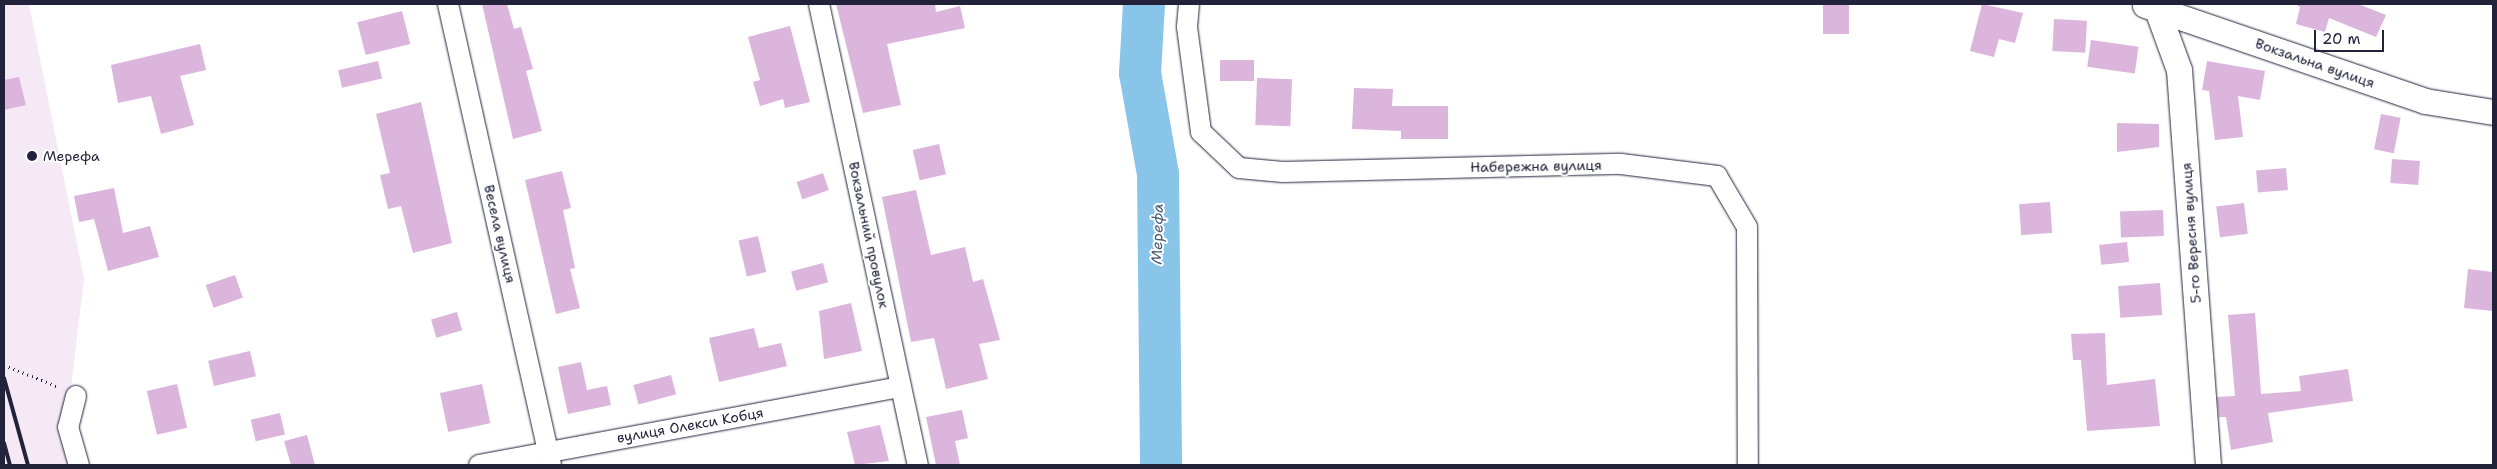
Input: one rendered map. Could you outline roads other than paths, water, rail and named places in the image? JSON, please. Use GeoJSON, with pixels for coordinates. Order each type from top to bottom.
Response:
{"type":"FeatureCollection","features":[{"type":"Feature","properties":{"kind":"street","name":"Весела вулиця"},"geometry":{"type":"LineString","coordinates":[[448,4],[550,458]]}},
{"type":"Feature","properties":{"kind":"street","name":"Вокзальний провулок"},"geometry":{"type":"LineString","coordinates":[[819,4],[918,465]]}},
{"type":"Feature","properties":{"kind":"street","name":"Набережна вулиця"},"geometry":{"type":"LineString","coordinates":[[1190,4],[1187,27],[1201,132],[1239,168],[1283,172],[1620,164],[1717,176],[1748,227],[1748,465]]}},
{"type":"Feature","properties":{"kind":"street","name":"Вокзальна вулиця"},"geometry":{"type":"LineString","coordinates":[[2149,5],[2425,101],[2493,112]]}},
{"type":"Feature","properties":{"kind":"street","name":"5-го Вересня вулиця"},"geometry":{"type":"LineString","coordinates":[[2149,5],[2179,70],[2208,465]]}},
{"type":"Feature","properties":{"kind":"street","name":"вулиця Олекси Кобця"},"geometry":{"type":"LineString","coordinates":[[479,465],[550,458],[901,387]]}},
{"type":"Feature","properties":{"kind":"street"},"geometry":{"type":"LineString","coordinates":[[76,396],[68,427],[79,465]]}},
{"type":"Feature","properties":{"kind":"waterway","name":"Мерефа"},"geometry":{"type":"LineString","coordinates":[[1144,4],[1140,73],[1158,174],[1161,465]]}},
{"type":"Feature","properties":{"kind":"railway"},"geometry":{"type":"LineString","coordinates":[[4,378],[28,465]]}},
{"type":"Feature","properties":{"kind":"railway"},"geometry":{"type":"LineString","coordinates":[[4,443],[10,465]]}},
{"type":"Feature","properties":{"kind":"place","name":"Мерефа"},"geometry":{"type":"Point","coordinates":[32,156]}}]}
